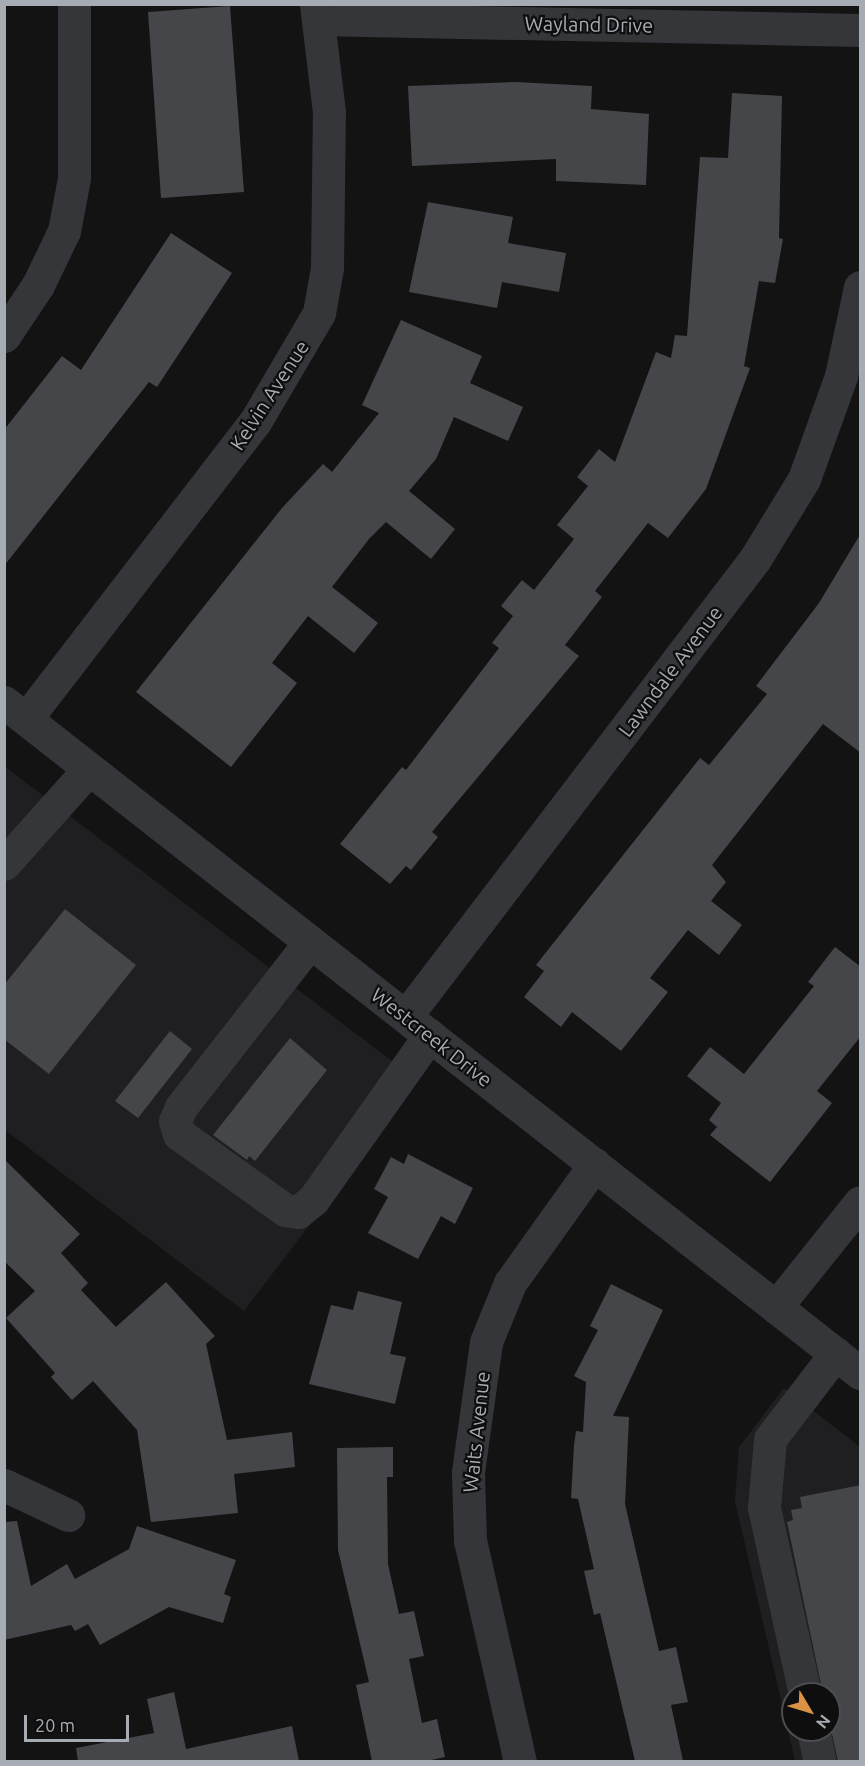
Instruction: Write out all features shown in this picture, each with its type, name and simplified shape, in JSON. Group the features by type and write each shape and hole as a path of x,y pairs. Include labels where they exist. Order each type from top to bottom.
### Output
{"street":[{"path":"4,336 38,285 64,231 74,178 74,4"},
{"name":"Wayland Drive","path":"317,12 861,30"},
{"name":"Kelvin Avenue","path":"15,711 255,422 319,313 327,268 329,112 317,12"},
{"name":"Lawndale Avenue","path":"310,942 181,1107 175,1121 179,1134 285,1210 298,1212 313,1200 418,1026 755,559 804,479 841,376 861,287"},
{"name":"Westcreek Drive","path":"15,711 848,1363"},
{"path":"4,864 89,769"},
{"name":"Waits Avenue","path":"520,1761 470,1541 468,1472 486,1342 510,1283 595,1164"},
{"path":"776,1307 861,1202"},
{"path":"802,1682 764,1508 770,1439 848,1363"},
{"path":"4,1485 68,1515"},
{"path":"816,1742 820,1761"}],"shaded area":[{"path":"4,766 413,1077 379,1134 244,1311 5,1130"},
{"path":"784,1388 860,1447 860,1761 795,1761 791,1742 841,1742 841,1682 781,1682 781,1700 735,1501 739,1447"}],"building":[{"path":"230,6 244,192 161,198 148,12"},
{"path":"516,82 592,86 591,109 649,114 646,185 556,181 556,159 412,166 408,86"},
{"path":"732,93 782,96 779,238 783,239 775,283 759,281 744,366 750,368 706,489 668,538 648,523 595,591 602,597 565,645 579,656 432,832 438,837 411,870 406,866 390,884 340,844 402,767 406,770 499,648 492,643 513,616 501,606 522,580 534,590 574,539 557,525 588,486 577,477 599,449 615,462 656,352 671,358 675,335 687,336 700,157 728,158"},
{"path":"428,202 513,217 508,243 566,253 559,292 502,282 497,308 409,292"},
{"path":"171,233 232,273 157,387 149,382 4,566 4,430 62,356 81,370"},
{"path":"401,320 482,356 470,383 523,407 508,441 454,417 436,459 409,491 455,529 431,559 386,522 369,539 332,587 378,623 354,653 308,616 272,663 297,683 231,767 136,692 282,508 323,464 332,472 379,413 362,405"},
{"path":"861,533 861,753 823,724 712,865 726,882 711,901 742,925 719,955 688,930 650,978 668,992 621,1051 572,1012 561,1027 524,997 544,971 536,965 700,758 709,765 767,694 756,686 819,603"},
{"path":"65,909 136,965 49,1074 4,1039 4,985"},
{"path":"835,947 861,967 861,1036 817,1091 832,1103 770,1182 710,1135 717,1127 709,1120 721,1103 687,1076 710,1047 744,1074 814,986 808,982"},
{"path":"170,1031 192,1049 138,1118 115,1101"},
{"path":"290,1038 327,1070 255,1161 249,1156 247,1160 213,1135"},
{"path":"408,1154 473,1188 455,1224 441,1216 418,1259 368,1233 388,1197 374,1189 391,1157 404,1164"},
{"path":"4,1159 80,1234 61,1253 88,1283 81,1290 116,1327 166,1282 215,1336 206,1344 227,1440 292,1432 295,1467 234,1474 238,1513 151,1522 137,1430 93,1381 72,1400 51,1377 55,1373 6,1318 35,1291 4,1261"},
{"path":"611,1284 663,1310 613,1416 629,1417 625,1504 659,1651 676,1647 688,1702 671,1705 683,1761 635,1761 600,1613 594,1615 584,1571 594,1569 578,1499 571,1498 574,1445 576,1431 583,1432 586,1382 574,1376 598,1330 590,1326"},
{"path":"358,1291 402,1302 390,1354 406,1357 395,1404 309,1384 331,1305 353,1310"},
{"path":"393,1447 393,1477 387,1477 388,1564 399,1614 414,1611 424,1656 409,1659 422,1723 437,1719 445,1757 426,1761 372,1761 356,1685 369,1682 338,1550 337,1448"},
{"path":"861,1485 861,1761 838,1761 834,1742 841,1742 841,1682 820,1682 787,1522 793,1520 791,1510 802,1508 800,1497"},
{"path":"17,1521 31,1586 67,1564 75,1579 129,1549 137,1526 236,1560 224,1594 231,1597 223,1623 169,1607 100,1645 88,1624 75,1631 71,1625 4,1640 4,1522"},
{"path":"174,1692 186,1749 292,1726 299,1761 78,1761 76,1748 154,1733 147,1699"}]}
